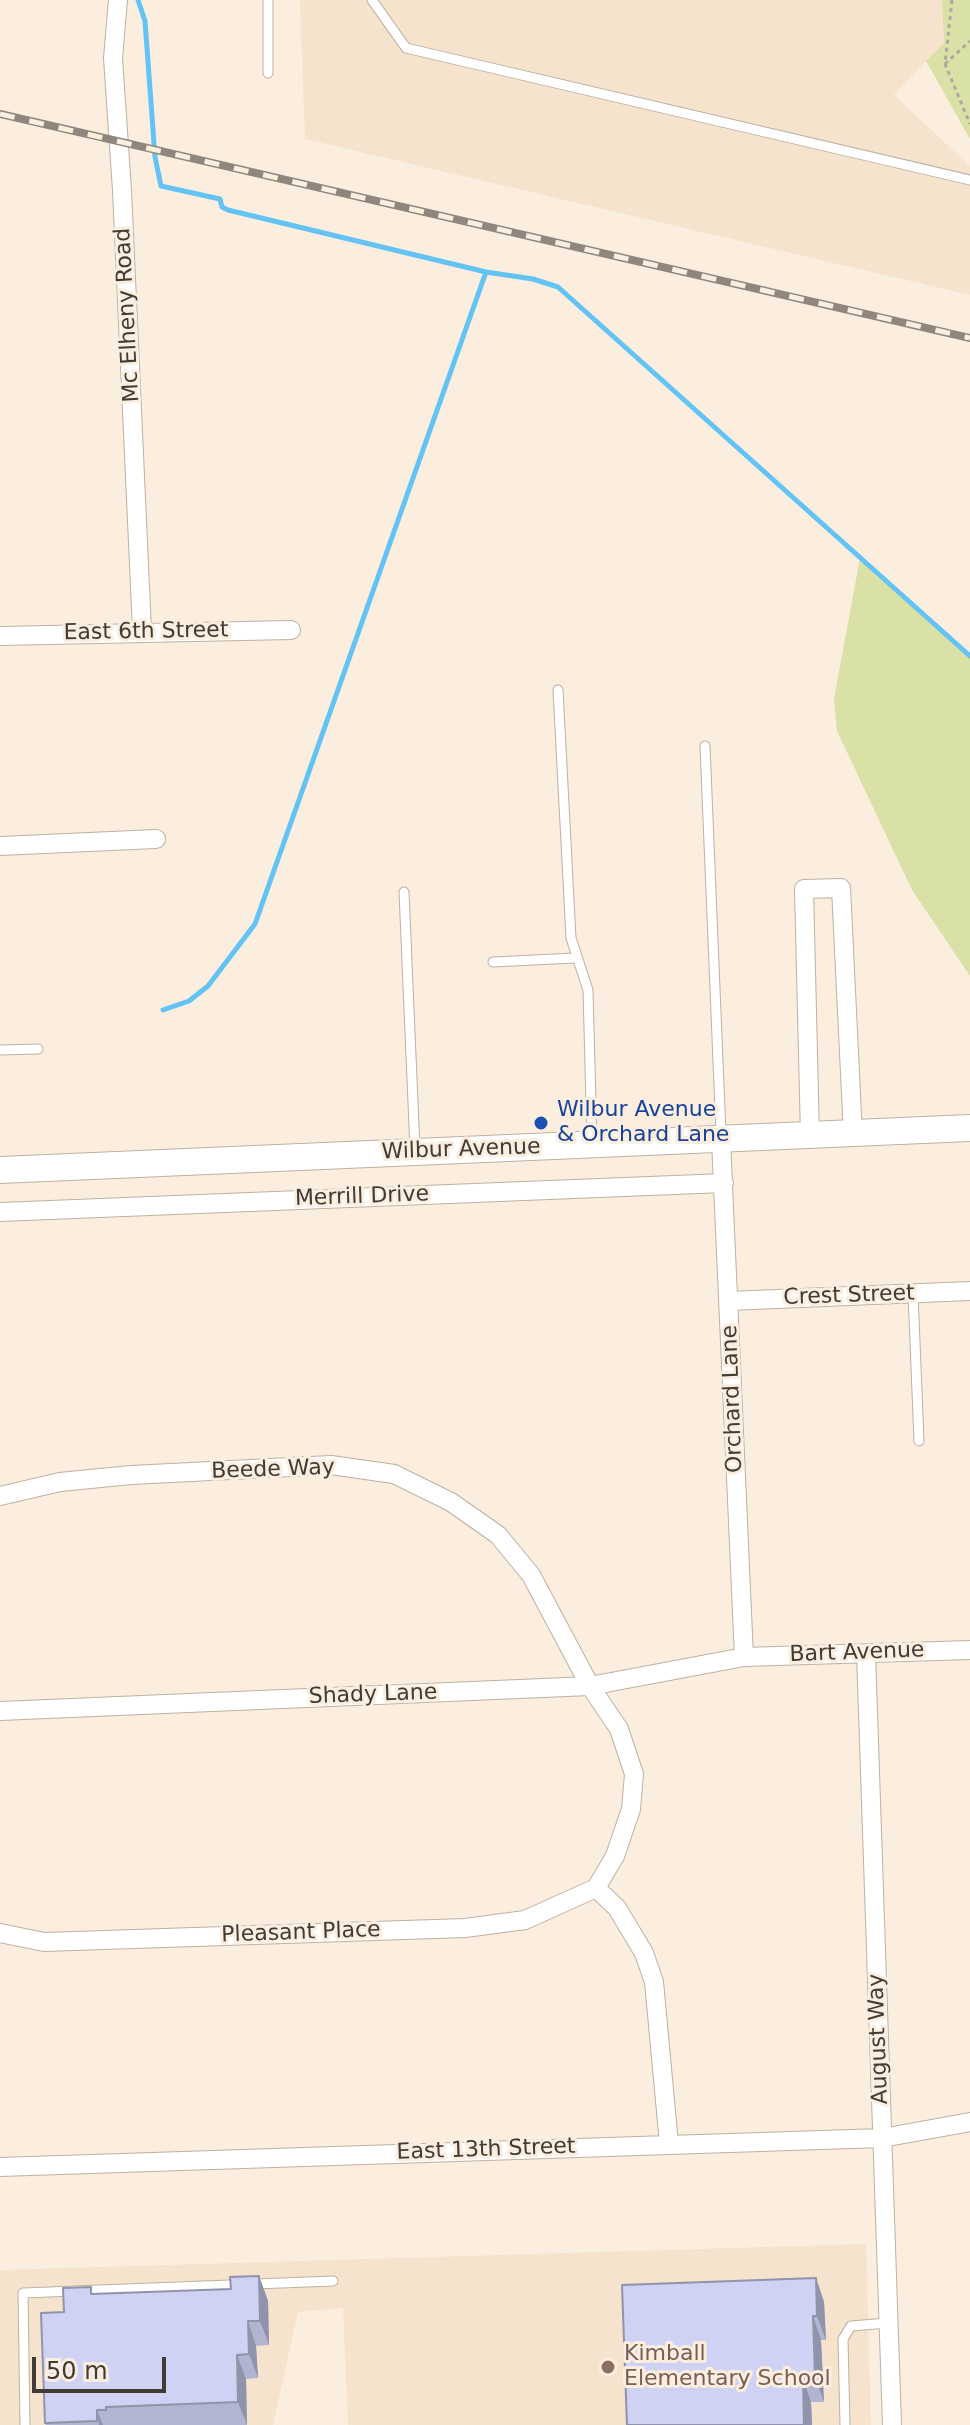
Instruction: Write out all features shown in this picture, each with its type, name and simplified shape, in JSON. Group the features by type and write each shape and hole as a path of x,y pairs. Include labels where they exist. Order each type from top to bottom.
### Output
{"main road":[{"name":"Wilbur Avenue","path":"0,1170 970,1128"}],"street":[{"name":"Mc Elheny Road","path":"118,0 113,58 142,631"},
{"name":"East 6th Street","path":"0,636 291,630"},
{"path":"0,846 156,839"},
{"path":"810,1137 804,889 841,888 853,1135"},
{"name":"Orchard Lane","path":"721,1140 744,1657"},
{"name":"Merrill Drive","path":"0,1212 724,1183"},
{"name":"Crest Street","path":"729,1301 970,1291"},
{"name":"Beede Way","path":"0,1496 60,1482 131,1475 331,1465 394,1474 451,1502 498,1535 531,1575 590,1686 619,1729 634,1774 631,1809 619,1844 596,1888"},
{"name":"Bart Avenue","path":"744,1657 970,1650"},
{"name":"August Way","path":"866,1653 892,2425"},
{"name":"Shady Lane","path":"0,1711 590,1686 744,1657"},
{"path":"596,1888 617,1908 644,1953 654,1982 669,2144"},
{"name":"Pleasant Place","path":"0,1933 44,1942 465,1928 525,1920 596,1888"},
{"name":"East 13th Street","path":"0,2167 882,2138 970,2122"}],"lane":[{"path":"268,0 268,73"},
{"path":"372,0 406,48 970,180"},
{"path":"558,690 571,938 575,958 588,990 592,1145"},
{"path":"705,746 721,1140"},
{"path":"404,892 415,1152"},
{"path":"493,962 575,958"},
{"path":"0,1050 38,1049"},
{"path":"913,1293 919,1441"},
{"path":"25,2425 23,2293 333,2281"},
{"path":"845,2425 843,2339 851,2326 888,2323"}],"path":[{"path":"952,0 945,64 970,124"},
{"path":"945,64 970,41"}],"shaded area":[{"path":"300,0 942,0 944,43 894,95 970,166 970,295 305,139"},
{"name":"Kimball Elementary School","path":"866,2244 871,2425 348,2425 343,2308 298,2312 273,2425 0,2425 0,2270"}],"green space":[{"path":"942,0 970,0 970,139 926,61 944,43"},
{"path":"860,558 970,656 970,976 912,890 837,731 834,699"}],"building":[{"path":"259,2276 260,2321 248,2321 249,2354 237,2355 238,2402 106,2407 106,2410 97,2410 97,2421 45,2423 41,2313 64,2312 63,2288 91,2287 91,2294 231,2289 230,2277"},
{"path":"816,2278 817,2316 813,2316 815,2378 803,2378 804,2425 627,2425 622,2285"}],"waterway":[{"path":"138,0 145,21 155,157 161,186 220,199 222,207 228,210 558,287 970,656"},
{"path":"163,1010 189,1001 208,986 255,924 486,272"}],"railway":[{"path":"0,114 970,338"}],"place":[{"name":"Wilbur Avenue & Orchard Lane","path":"541,1123"},
{"name":"Kimball Elementary School","path":"608,2367"}]}
